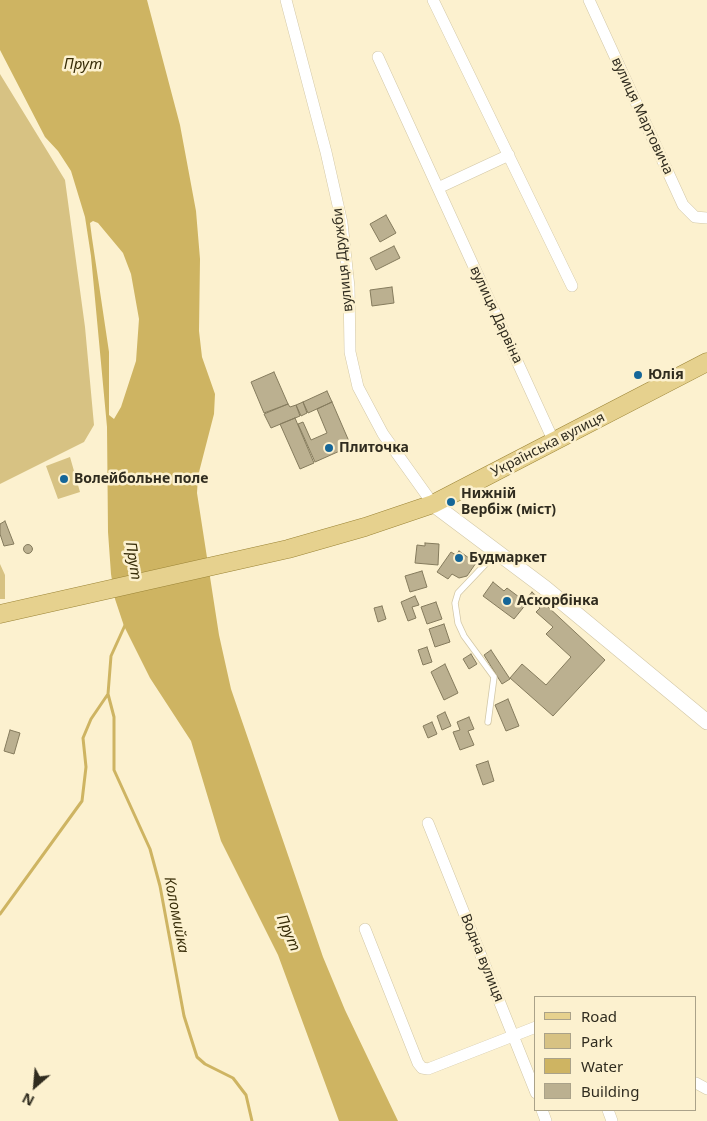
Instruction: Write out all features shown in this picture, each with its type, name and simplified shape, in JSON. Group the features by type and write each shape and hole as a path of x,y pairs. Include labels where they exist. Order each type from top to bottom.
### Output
{"main road":[{"name":"Українська вулиця","path":"0,614 288,549 365,527 433,504 707,362"}],"street":[{"name":"вулиця Дружби","path":"286,0 326,152 342,223 349,287 350,352 358,387 383,434 433,504"},
{"path":"432,0 572,286"},
{"name":"вулиця Мартовича","path":"588,0 683,204 695,217 707,218"},
{"name":"вулиця Дарвіна","path":"378,57 554,442"},
{"path":"438,188 508,155"},
{"path":"433,504 545,588 707,722"},
{"name":"Водна вулиця","path":"428,824 534,1088"},
{"path":"365,929 418,1063 422,1068 428,1069 534,1028"}],"lane":[{"path":"488,722 494,677 464,636 458,623 454,603 458,594 497,552"}],"green space":[{"path":"0,74 65,180 85,327 94,425 84,442 0,484"},
{"name":"Волейбольне поле","path":"70,457 80,492 58,499 46,466"},
{"path":"0,564 5,575 5,599 0,599"}],"water":[{"name":"Прут","path":"0,0 147,0 180,125 196,211 200,259 199,331 202,357 215,394 214,414 198,476 197,493 219,635 231,689 323,957 345,1010 398,1121 339,1121 278,955 221,841 191,741 150,678 124,626 115,599 111,574 108,532 107,427 91,256 85,217 71,171 58,151 45,137 0,50","holes":["93,221 98,223 123,253 131,274 139,319 136,361 121,407 114,419 109,415 109,352 90,223"]}],"building":[{"path":"386,215 396,233 380,242 370,224"},
{"path":"394,246 400,258 376,270 370,258"},
{"path":"392,287 394,303 372,306 370,290"},
{"path":"274,372 288,404 264,413 251,382"},
{"path":"327,391 332,402 308,413 303,402"},
{"path":"303,402 307,413 301,416 296,405"},
{"path":"332,402 351,446 315,462 298,424 303,422 311,440 327,433 317,409"},
{"path":"288,404 290,407 296,405 300,416 271,428 264,414"},
{"path":"295,418 314,463 300,469 280,424"},
{"path":"5,521 14,544 4,546 0,534 0,524"},
{"path":"425,543 439,544 438,565 415,563 417,545 425,546"},
{"path":"28,545 32,549 28,553 24,549"},
{"path":"459,551 476,563 467,576 459,578 452,574 448,579 437,572 451,552 456,555"},
{"path":"422,571 427,587 410,592 405,576"},
{"path":"493,582 504,591 507,588 527,603 514,619 483,596"},
{"path":"532,592 605,660 553,716 510,678 522,664 546,685 571,657 546,634 553,627 536,612 540,608 528,597"},
{"path":"415,596 419,605 412,607 416,618 408,621 401,602"},
{"path":"436,602 442,619 427,624 421,607"},
{"path":"382,606 386,619 378,622 374,608"},
{"path":"444,624 450,642 435,647 429,629"},
{"path":"427,647 432,662 423,665 418,650"},
{"path":"491,650 510,679 502,684 484,655"},
{"path":"471,654 477,664 469,669 463,659"},
{"path":"445,664 458,693 444,700 431,672"},
{"path":"508,699 519,726 506,731 495,705"},
{"path":"445,712 451,726 442,730 437,716"},
{"path":"469,717 474,729 468,731 474,745 460,750 453,732 460,730 457,722"},
{"path":"432,722 437,734 428,738 423,726"},
{"path":"10,730 20,733 14,754 4,751"},
{"path":"488,761 494,781 483,785 476,765"}],"waterway":[{"path":"0,914 82,801 86,767 83,738 91,719 108,694 111,656 126,623"},
{"name":"Коломийка","path":"108,694 114,717 114,770 150,849 160,886 184,1016 197,1057 205,1064 233,1078 246,1095 252,1121"}],"place":[{"name":"Юлія","path":"638,375"},
{"name":"Плиточка","path":"329,448"},
{"name":"Волейбольне поле","path":"64,479"},
{"name":"Нижній Вербіж (міст)","path":"451,502"},
{"name":"Будмаркет","path":"459,558"},
{"name":"Аскорбінка","path":"507,601"}]}
